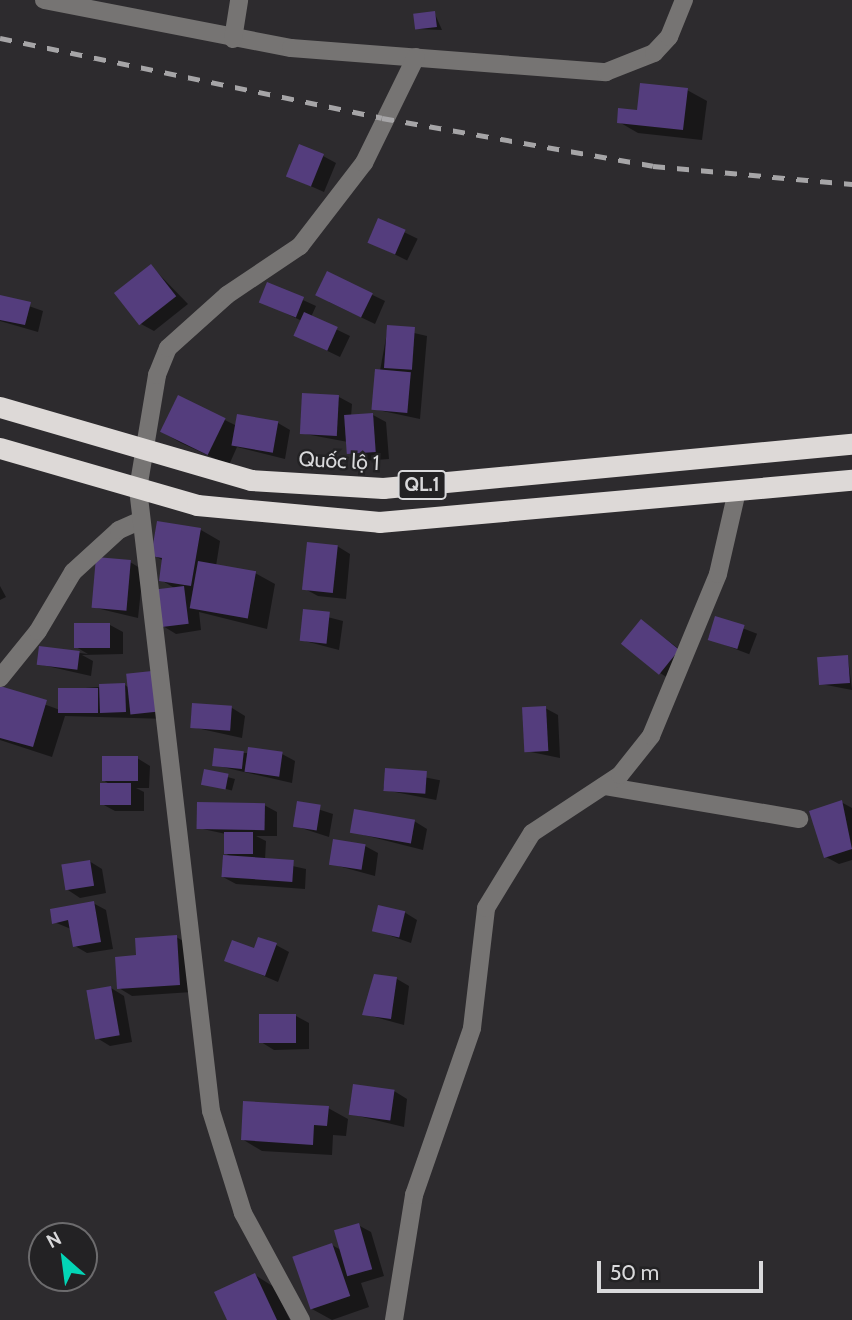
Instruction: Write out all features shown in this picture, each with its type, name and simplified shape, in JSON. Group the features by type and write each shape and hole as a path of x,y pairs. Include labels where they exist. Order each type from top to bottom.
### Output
{"highway":[{"name":"Quốc lộ 1","path":"0,407 144,454 251,480 383,488 852,444"},
{"name":"QL.1","path":"0,448 138,489 254,513 379,522 852,480"}],"street":[{"path":"44,0 233,39 606,72 654,53 669,37 684,0"},
{"path":"233,39 239,0"},
{"path":"301,1320 243,1213 211,1111 138,489 157,375 168,348 227,295 309,236 364,163 416,57"},
{"path":"394,1320 414,1195 472,1028 486,908 532,833 604,786 632,763 658,724 718,574 737,491"},
{"path":"0,678 38,631 73,572 119,530 141,520"},
{"path":"604,786 799,819"}],"building":[{"path":"435,11 437,27 415,30 413,14"},
{"path":"640,83 688,88 683,130 617,123 618,108 637,110"},
{"path":"299,144 324,154 311,187 286,176"},
{"path":"378,218 406,230 395,255 367,243"},
{"path":"151,264 176,296 139,325 114,293"},
{"path":"327,271 373,293 361,318 315,295"},
{"path":"267,282 304,297 296,317 259,302"},
{"path":"0,295 31,302 25,325 0,320"},
{"path":"304,312 338,327 327,351 293,336"},
{"path":"387,325 415,327 412,370 384,368"},
{"path":"375,369 411,372 407,413 371,410"},
{"path":"302,393 339,395 337,436 300,434"},
{"path":"178,395 226,418 208,455 160,432"},
{"path":"373,413 376,452 347,454 344,415"},
{"path":"237,414 278,421 273,453 231,446"},
{"path":"157,521 201,528 191,586 159,581 162,558 151,556"},
{"path":"307,542 338,545 333,593 302,590"},
{"path":"96,557 131,560 126,611 92,608"},
{"path":"198,561 256,571 248,619 190,608"},
{"path":"184,586 189,624 162,627 157,589"},
{"path":"303,609 330,612 327,644 300,641"},
{"path":"715,616 745,625 737,649 708,640"},
{"path":"641,619 679,650 659,675 621,644"},
{"path":"74,623 110,623 110,648 74,648"},
{"path":"39,646 80,651 77,670 37,665"},
{"path":"848,655 850,683 819,685 817,657"},
{"path":"152,671 156,712 130,714 126,674"},
{"path":"125,683 126,712 100,713 99,684"},
{"path":"0,686 47,700 33,747 0,738"},
{"path":"58,688 98,688 98,713 58,713"},
{"path":"192,703 232,706 230,731 190,728"},
{"path":"546,706 548,751 524,752 522,707"},
{"path":"248,747 283,752 279,777 245,772"},
{"path":"214,748 244,751 242,769 212,766"},
{"path":"102,756 138,756 138,781 102,781"},
{"path":"385,768 427,771 425,794 383,791"},
{"path":"204,769 229,774 225,789 201,785"},
{"path":"100,783 131,783 131,805 100,805"},
{"path":"842,800 852,849 824,858 809,811"},
{"path":"297,801 321,805 317,830 293,827"},
{"path":"197,802 265,803 265,830 197,829"},
{"path":"354,809 415,820 411,843 350,833"},
{"path":"224,832 253,832 253,854 224,854"},
{"path":"333,839 366,844 362,870 329,865"},
{"path":"223,855 294,860 292,882 221,877"},
{"path":"90,860 94,886 65,890 61,865"},
{"path":"94,901 101,942 73,947 68,920 52,924 50,909"},
{"path":"378,905 405,911 399,938 372,931"},
{"path":"177,935 180,985 117,989 115,957 136,955 135,938"},
{"path":"258,937 277,943 265,976 224,961 232,940 254,948"},
{"path":"374,974 397,977 391,1019 362,1015"},
{"path":"111,986 120,1035 95,1040 86,990"},
{"path":"259,1014 296,1014 296,1043 259,1043"},
{"path":"353,1084 395,1090 390,1121 349,1115"},
{"path":"243,1101 329,1106 327,1126 314,1125 313,1145 241,1140"},
{"path":"359,1223 372,1269 347,1276 334,1230"},
{"path":"332,1243 350,1296 311,1310 292,1257"},
{"path":"255,1273 277,1320 227,1320 214,1292"}],"railway":[{"path":"0,38 382,118 653,166 852,184"}]}
